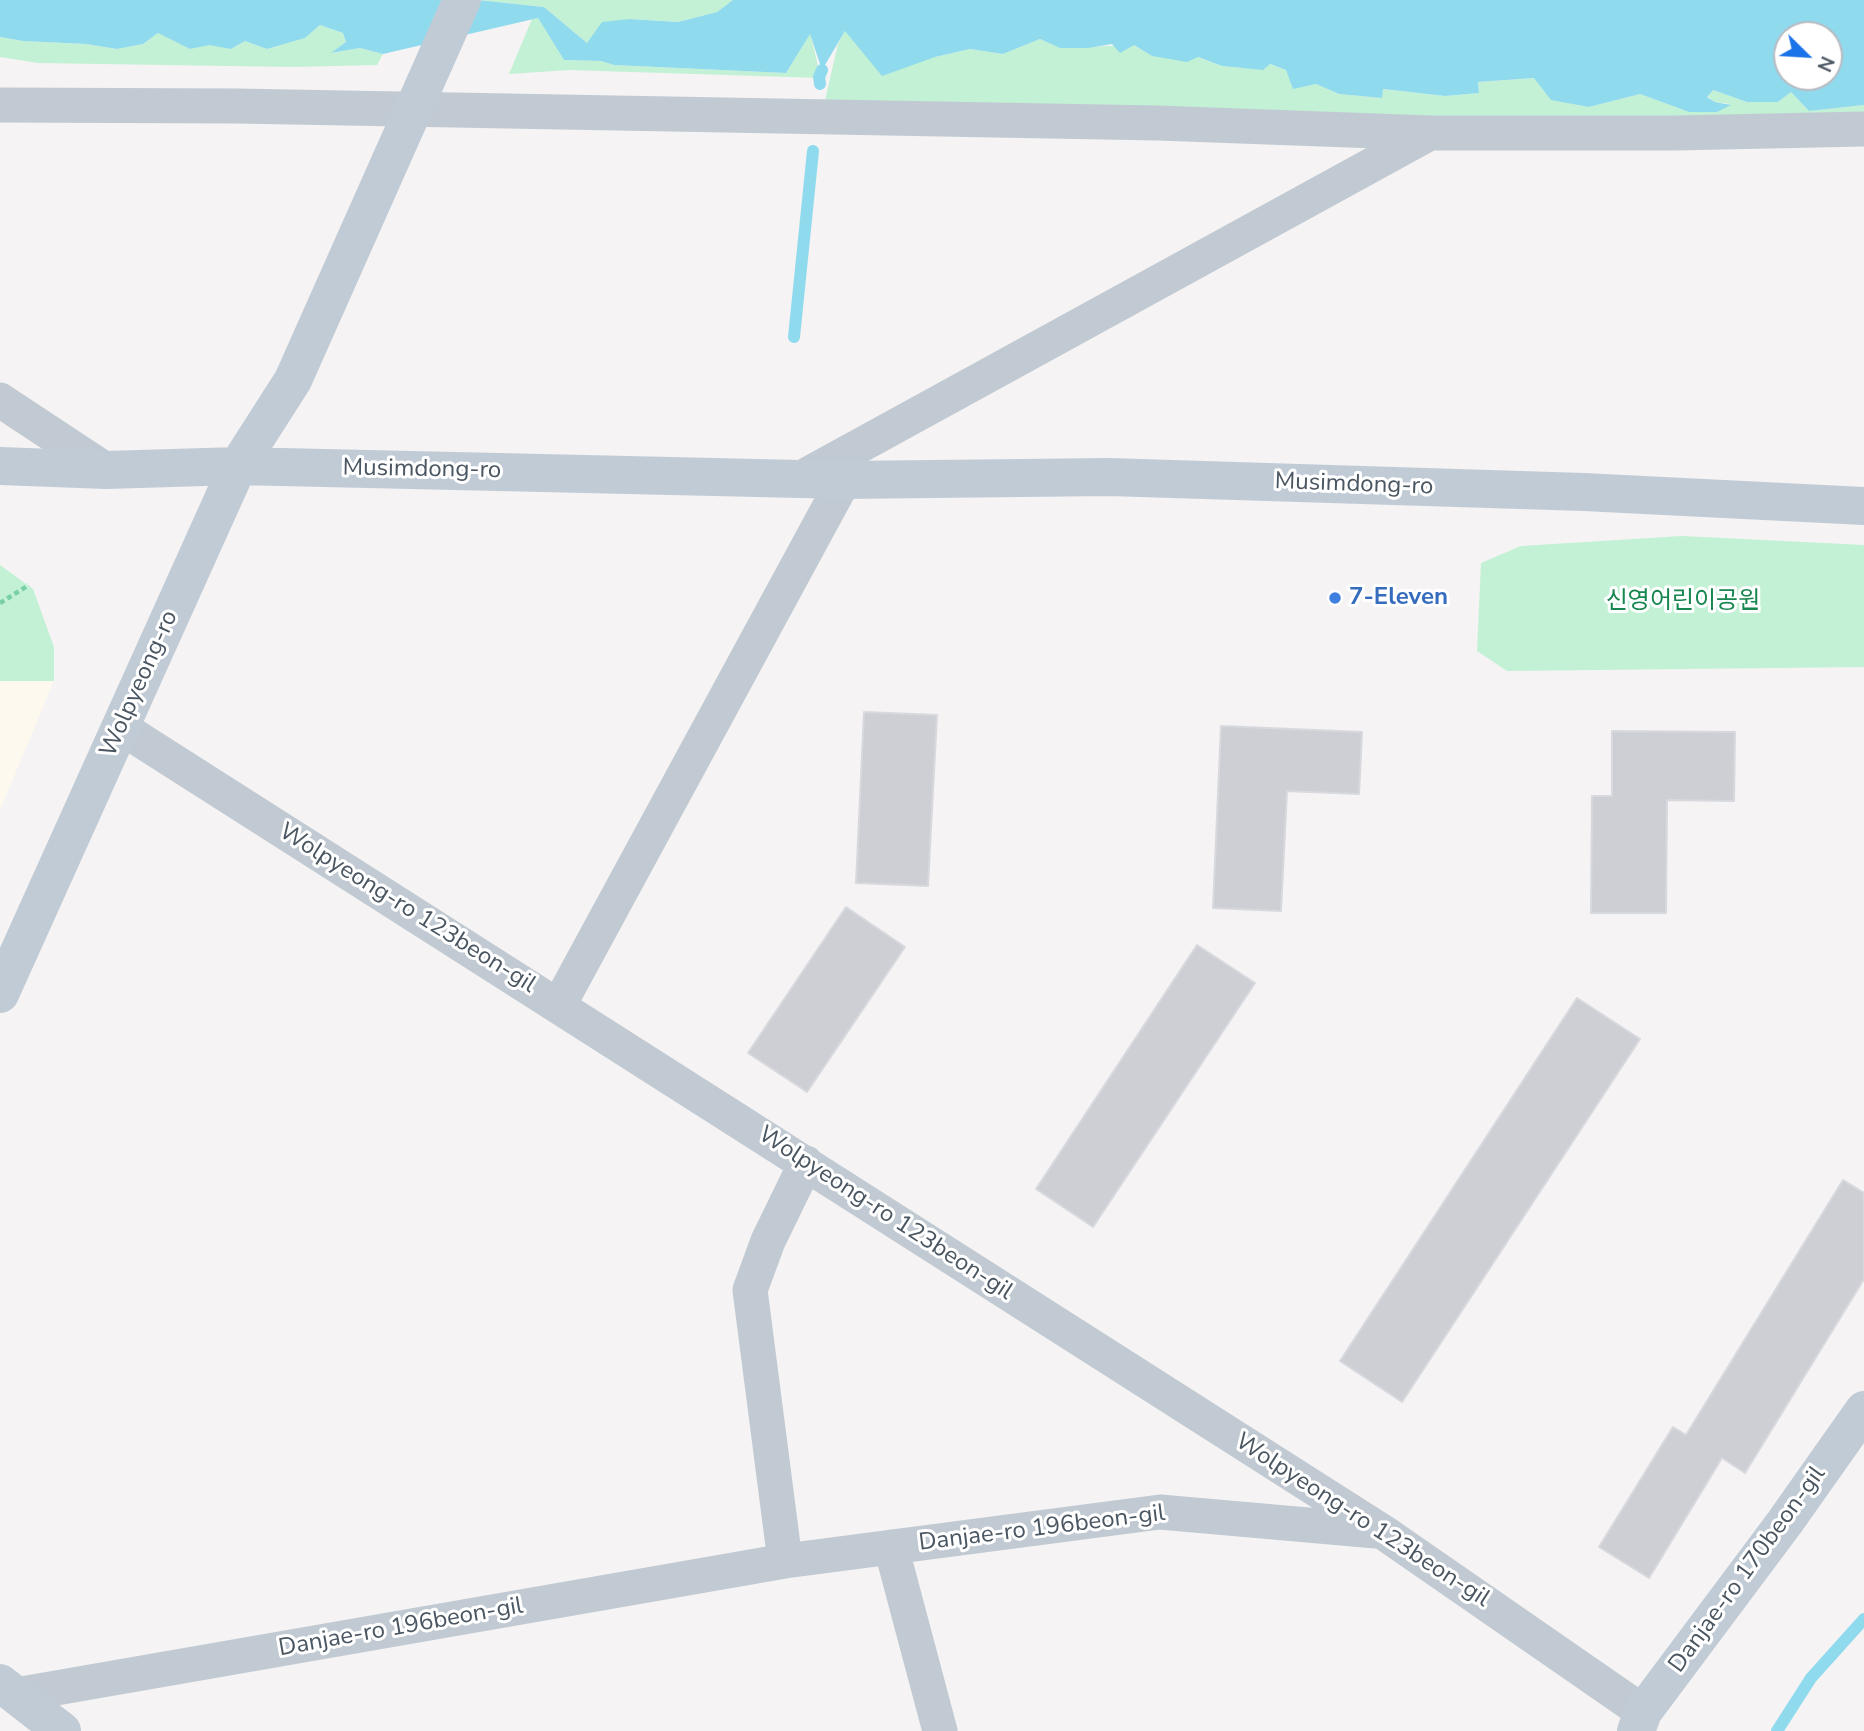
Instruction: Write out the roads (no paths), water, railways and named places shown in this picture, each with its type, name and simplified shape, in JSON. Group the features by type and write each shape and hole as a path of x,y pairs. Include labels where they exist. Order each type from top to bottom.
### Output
{"street":[{"name":"Wolpyeong-ro","path":"0,995 238,466 293,380 462,0"},
{"path":"0,104 1158,123 1431,133 1676,133 1864,129"},
{"path":"801,478 1431,133"},
{"path":"0,400 106,470"},
{"name":"Musimdong-ro","path":"0,466 106,470 238,466 844,480 1123,477 1584,492 1864,506"},
{"path":"559,1005 844,480"},
{"name":"Wolpyeong-ro 123beon-gil","path":"120,727 1383,1532 1640,1721"},
{"path":"785,1561 750,1290 768,1241 806,1163"},
{"name":"Danjae-ro 170beon-gil","path":"1640,1721 1864,1410"},
{"name":"Danjae-ro 196beon-gil","path":"24,1705 785,1561 1160,1512 1383,1532"},
{"path":"891,1547 940,1731"}],"water":[{"path":"0,0 478,0 544,7 587,43 602,22 630,19 678,22 717,12 733,0 1864,0 1864,105 1809,111 1791,92 1778,102 1747,102 1713,90 1707,97 1715,102 1731,105 1717,112 1689,112 1640,94 1589,107 1551,100 1534,78 1478,82 1479,93 1445,96 1383,89 1382,98 1339,94 1316,84 1293,89 1286,70 1270,64 1263,70 1222,66 1198,57 1187,62 1152,56 1134,45 1120,53 1112,44 1088,48 1060,48 1040,39 1003,54 970,49 935,57 882,76 845,31 822,70 810,34 786,73 614,65 601,61 564,60 538,18 383,54 360,48 331,53 346,42 343,33 320,25 305,38 267,49 245,41 231,49 209,45 190,49 158,33 143,44 117,49 86,44 23,41 0,37"}],"waterway":[{"path":"820,84 822,70"},
{"path":"794,337 813,151"},
{"path":"1777,1731 1811,1678 1864,1619"}],"place":[{"name":"7-Eleven","path":"1335,598"}],"park label":[{"name":"신영어린이공원","path":"1683,602"}]}
